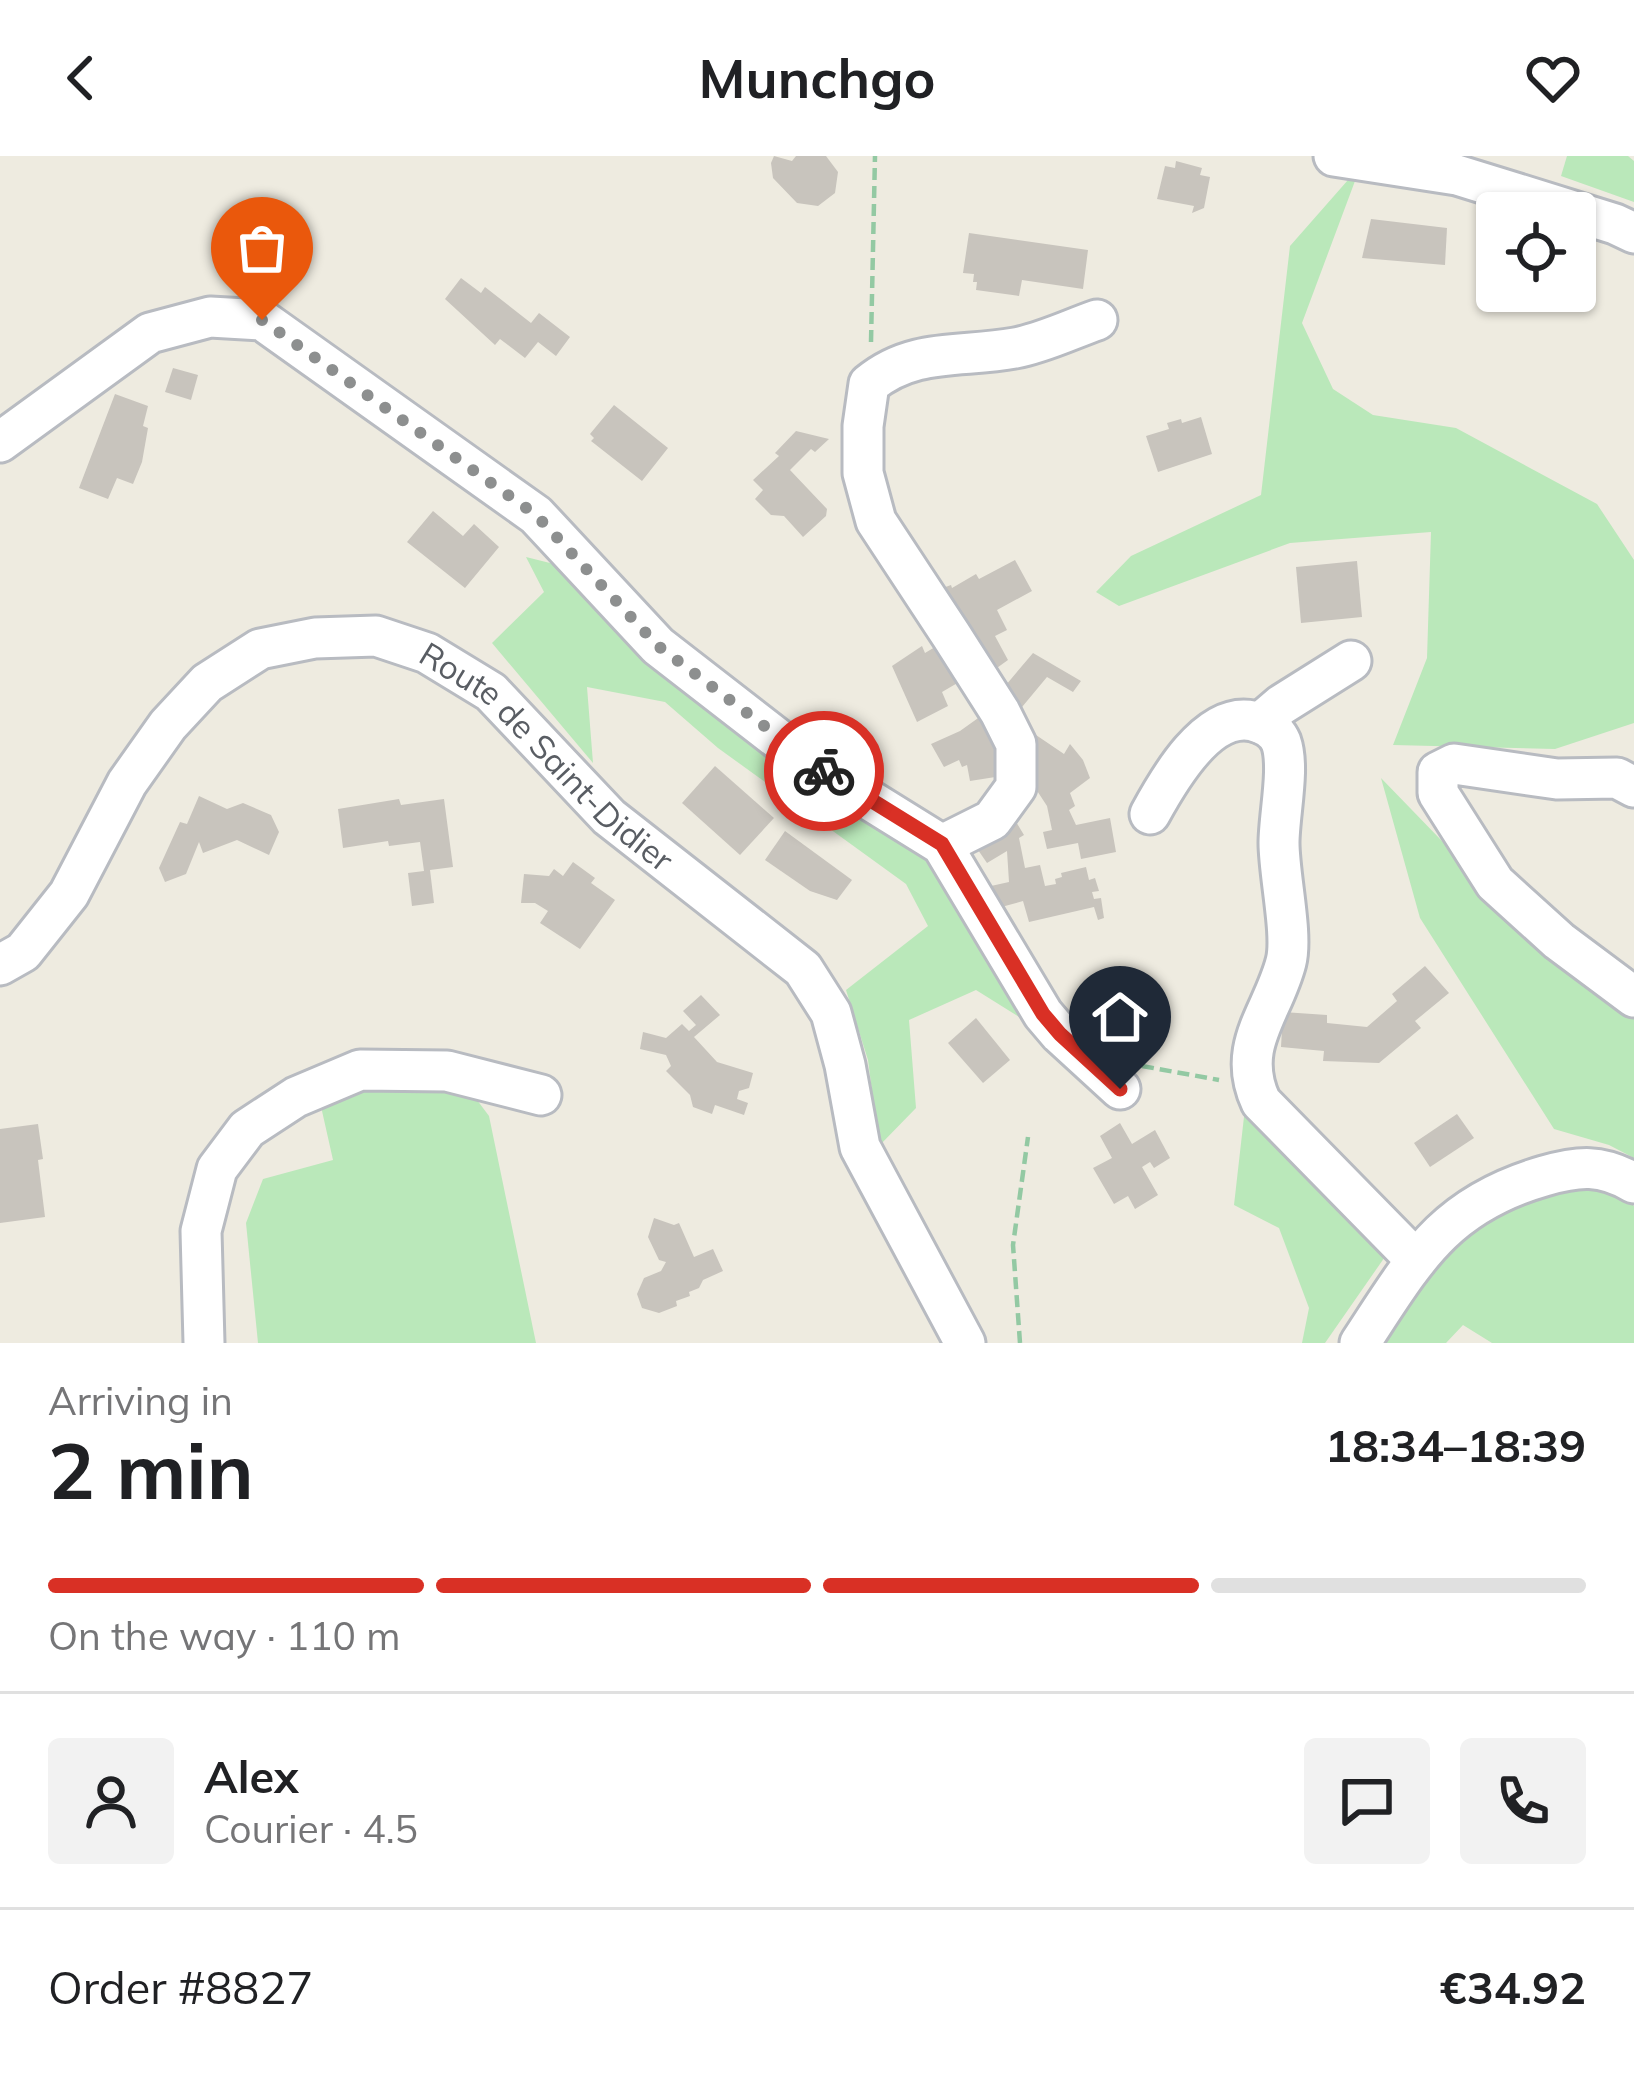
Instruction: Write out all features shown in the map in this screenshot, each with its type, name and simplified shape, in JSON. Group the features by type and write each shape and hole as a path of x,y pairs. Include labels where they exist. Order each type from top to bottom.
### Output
{"street":[{"path":"1334,156 1457,175 1634,233"},
{"path":"0,442 150,333 210,316 262,320 536,515 658,646 787,746 942,844 1043,1014 1120,1089"},
{"path":"942,844 992,820 1016,788 1016,744 876,521 863,473 869,384 889,368 925,357 1018,348 1097,320"},
{"name":"Route de Saint-Didier","path":"0,964 23,952 69,894 128,783 168,725 207,683 260,649 315,638 376,636 428,653 491,692 609,818 803,969 831,1013 860,1147 965,1343"},
{"path":"1260,723 1351,661"},
{"path":"1150,814 1202,737 1243,720 1278,734 1284,751 1279,846 1288,959 1256,1033 1251,1066 1254,1088 1261,1102 1415,1259"},
{"path":"1634,787 1617,778 1556,779 1454,764 1438,772 1438,793 1495,883 1559,941 1634,997"},
{"path":"204,1343 201,1231 217,1169 247,1129 296,1097 360,1070 447,1071 541,1095"},
{"path":"1360,1343 1415,1259 1457,1216 1514,1185 1576,1167 1623,1177"}],"path":[{"path":"869,384 875,156"},
{"path":"1073,1046 1254,1088"},
{"path":"1019,1343 1013,1245 1028,1137"}],"green space":[{"path":"1567,156 1628,156 1634,161 1634,202 1561,176"},
{"path":"1348,180 1355,181 1302,323 1333,389 1373,415 1456,428 1597,504 1634,560 1634,723 1555,749 1393,745 1427,658 1431,532 1290,543 1119,606 1096,592 1131,556 1261,495 1290,246"},
{"path":"526,557 574,569 930,855 1024,1020 976,990 909,1020 916,1108 879,1146 868,1060 846,990 928,926 906,884 718,748 665,702 587,687 593,763 492,643 544,592"},
{"path":"1381,778 1502,903 1634,1010 1634,1158 1609,1145 1554,1129 1420,918"},
{"path":"363,1080 416,1080 474,1096 489,1116 536,1343 258,1343 246,1223 263,1179 333,1160 320,1102"},
{"path":"1245,1108 1389,1251 1325,1343 1302,1343 1309,1308 1279,1228 1234,1205"},
{"path":"1583,1184 1622,1196 1634,1206 1634,1343 1492,1343 1463,1325 1446,1343 1382,1343 1422,1279 1456,1244 1516,1208"}],"building":[{"path":"774,156 792,161 796,156 826,156 838,172 835,193 818,206 797,203 773,178"},
{"path":"1176,161 1202,168 1200,175 1210,177 1204,208 1192,213 1194,206 1157,199 1165,166 1175,168"},
{"path":"1371,219 1447,228 1445,265 1362,258"},
{"path":"969,233 1088,250 1083,289 1022,280 1019,296 976,290 974,274 963,273"},
{"path":"461,278 481,293 485,287 531,323 539,313 570,337 556,356 538,342 525,358 500,339 495,345 445,299"},
{"path":"173,368 198,375 191,400 165,392"},
{"path":"115,394 148,406 143,426 148,428 133,484 117,478 108,499 79,488"},
{"path":"614,405 668,448 642,481 591,441 590,434"},
{"path":"1201,417 1212,454 1158,472 1146,436 1169,429 1167,423"},
{"path":"796,431 829,439 790,470 827,509 826,516 803,537 784,516 771,515 755,499 763,490 753,480 779,456 775,453"},
{"path":"433,511 463,536 474,524 499,547 465,588 407,542"},
{"path":"1015,560 1032,591 997,610 1007,630 995,636 1008,660 987,675 940,589 952,588 976,574 979,579"},
{"path":"1357,561 1362,617 1301,623 1296,567"},
{"path":"945,641 966,678 942,692 948,706 917,722 892,666 922,646 925,653"},
{"path":"1033,653 1081,681 1073,692 1047,677 1012,719 1000,692"},
{"path":"988,711 1008,775 970,781 967,765 962,767 959,760 944,767 931,744"},
{"path":"1036,735 1064,754 1070,744 1083,760 1090,778 1070,793 1075,806 1069,810 1076,825 1110,818 1116,852 1081,859 1078,843 1047,849 1043,832 1052,830 1047,806 1032,783 1025,787"},
{"path":"715,766 774,818 740,855 682,803"},
{"path":"199,796 227,809 243,803 271,815 279,832 269,855 237,840 203,853 199,842 186,874 165,882 159,868 180,822 187,824"},
{"path":"399,799 401,805 444,799 453,867 430,870 434,903 412,906 408,873 424,871 420,842 343,848 338,809"},
{"path":"1015,820 1024,835 1019,838 1025,868 1040,865 1045,886 1056,884 1061,873 1086,867 1089,880 1095,878 1099,891 1092,892 1094,899 1101,898 1104,918 1098,920 1094,907 1029,922 1023,901 994,909 982,888 1009,882 1007,851 987,863 976,847"},
{"path":"785,831 852,880 837,900 810,891 765,860"},
{"path":"573,862 615,900 580,949 540,923 548,911 535,903 521,903 524,874 549,876 554,869 563,876"},
{"path":"1425,966 1449,993 1415,1021 1421,1028 1379,1063 1323,1061 1324,1051 1281,1047 1283,1012 1327,1015 1327,1023 1367,1027 1397,1001 1392,994"},
{"path":"701,995 720,1015 694,1037 717,1062 753,1073 749,1088 739,1091 737,1099 748,1103 744,1115 715,1105 712,1114 693,1107 690,1095 666,1071 671,1066 666,1055 640,1049 643,1032 666,1038 682,1024 689,1031 696,1025 683,1011"},
{"path":"976,1018 1010,1060 983,1083 948,1043"},
{"path":"1457,1114 1474,1138 1430,1167 1414,1143"},
{"path":"1120,1123 1132,1144 1155,1130 1170,1158 1154,1168 1150,1162 1142,1167 1158,1195 1135,1209 1128,1196 1114,1204 1093,1168 1112,1158 1100,1136"},
{"path":"38,1124 45,1217 0,1223 0,1129"},
{"path":"654,1218 679,1223 694,1257 713,1249 723,1271 703,1280 690,1296 676,1301 677,1306 659,1313 642,1308 637,1294 644,1278 661,1271 666,1262 659,1260 648,1237"}],"way so far":[{"path":"262,320 536,515 658,646 824,771"}],"route":[{"path":"824,771 942,844 1043,1014 1120,1089"}]}
